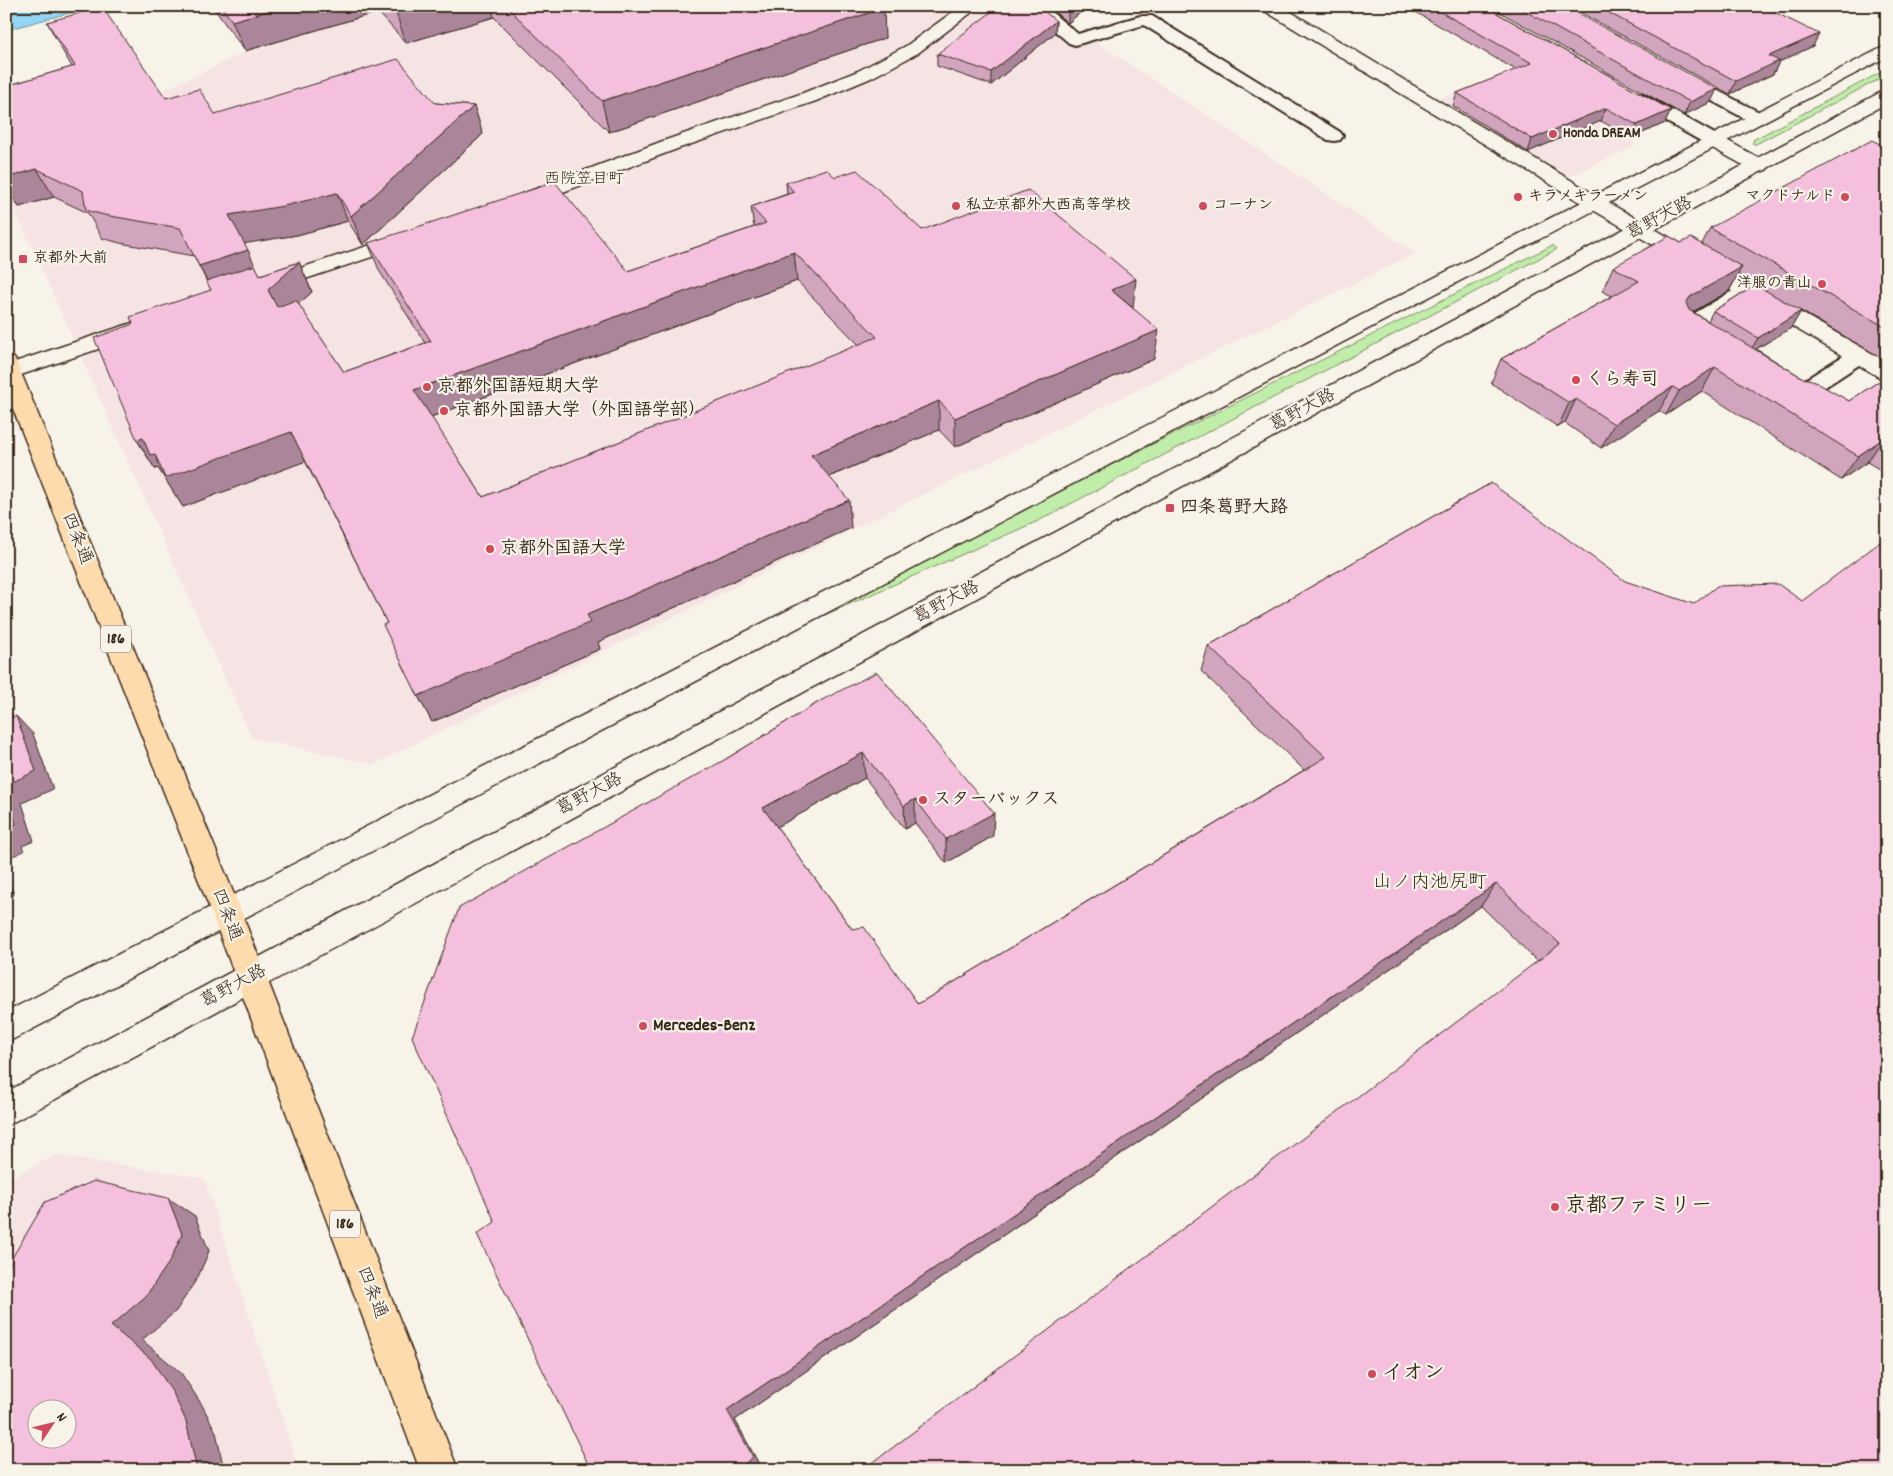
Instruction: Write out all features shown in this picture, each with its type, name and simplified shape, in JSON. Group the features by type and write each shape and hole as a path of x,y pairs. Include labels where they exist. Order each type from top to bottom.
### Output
{"main road":[{"name":"四条通","path":"7,369 227,914 439,1470"}],"street":[{"path":"511,204 548,192 606,168 812,96 858,77 892,62 941,31 972,6"},
{"path":"1270,6 1594,203 1887,372"},
{"path":"6,1028 1887,50"},
{"name":"葛野大路","path":"6,1110 1887,96"},
{"path":"1714,141 1759,166"},
{"path":"248,292 426,232"},
{"path":"7,369 145,326"}],"lane":[{"path":"1034,6 1075,40 1146,19 1334,136"},
{"path":"1666,68 1757,118"},
{"path":"1619,88 1714,141"},
{"path":"1717,347 1685,328 1747,291"},
{"path":"1773,380 1797,395 1858,356"}],"shaded area":[{"name":"京都外国語大学","path":"534,6 1022,6 1067,44 1090,38 1416,253 374,764 252,738 6,189 6,140 136,103 245,52 378,12 406,43"},
{"name":"Honda DREAM","path":"1511,71 1637,145 1563,180 1432,102"},
{"path":"55,1155 204,1178 299,1470 6,1470 6,1181"}],"green space":[{"path":"1887,69 1887,75 1753,144 1753,140"},
{"path":"1551,246 1557,249 1038,521 784,633 785,627"}],"water":[{"path":"23,6 95,6 6,30 6,11"}],"building":[{"path":"221,6 285,6 232,21"},
{"path":"390,6 420,6 396,13"},
{"path":"506,6 881,6 884,8 602,101"},
{"path":"999,6 1038,6 1056,21 991,72 937,54"},
{"path":"1063,6 1074,6 1068,11"},
{"path":"1430,6 1484,6 1671,110 1637,125 1606,108 1532,139 1457,93 1532,63"},
{"path":"1516,6 1564,6 1717,89 1690,102"},
{"path":"1596,6 1762,6 1819,34 1769,56 1779,61 1736,81"},
{"path":"102,7 166,98 199,89 215,114 398,59 435,103 474,106 351,216 337,193 284,206 229,215 248,250 199,266 180,228 104,215 86,210 83,191 37,169 6,178 6,86 75,66 47,22"},
{"path":"1872,140 1887,148 1887,328 1710,228"},
{"path":"826,169 835,177 857,170 922,230 1028,190 1136,279 1111,290 1159,330 955,418 939,401 811,455 849,500 587,615 591,622 418,696 383,625 387,623 291,432 165,478 155,454 150,455 143,438 137,440 94,338 133,324 130,317 211,290 206,281 255,265 260,275 299,262 268,290 277,307 296,300 344,372 431,341 368,243 555,182 628,271 766,223 751,207 794,192 786,183","holes":["794,252 877,337 483,497 414,390"]},
{"path":"1669,236 1681,243 1691,238 1742,267 1690,297 1686,303 1689,310 1803,378 1812,380 1849,401 1887,376 1887,439 1884,438 1858,456 1715,367 1679,391 1673,387 1614,424 1576,399 1569,403 1501,359 1639,281 1613,267"},
{"path":"1756,285 1801,311 1758,338 1713,311"},
{"path":"1491,483 1625,581 1694,604 1717,586 1778,584 1802,601 1887,537 1887,1470 863,1470 1560,944 1496,884 727,1410 753,1457 737,1470 591,1470 477,1234 495,1222 412,1037 459,908 726,759 822,700 877,672 994,813 946,839 915,799 904,806 863,753 763,808 852,929 864,927 918,1004 1326,757 1208,646"},
{"path":"16,716 36,771 6,785 6,720"},
{"path":"6,792 16,824 6,828"},
{"path":"94,1181 168,1198 182,1234 170,1261 146,1296 111,1326 151,1359 173,1393 186,1421 197,1470 6,1470 6,1278 12,1258 45,1202"}],"place":[{"name":"Honda DREAM","path":"1553,134"},
{"name":"キラメキラーメン","path":"1518,197"},
{"name":"マクドナルド","path":"1845,197"},
{"name":"私立京都外大西高等学校","path":"956,206"},
{"name":"コーナン","path":"1203,206"},
{"name":"京都外大前","path":"23,259"},
{"name":"洋服の青山","path":"1822,284"},
{"name":"くら寿司","path":"1576,380"},
{"name":"京都外国語短期大学","path":"427,387"},
{"name":"京都外国語大学（外国語学部）","path":"444,411"},
{"name":"四条葛野大路","path":"1170,508"},
{"name":"京都外国語大学","path":"490,549"},
{"name":"スターバックス","path":"923,800"},
{"name":"Mercedes-Benz","path":"643,1026"},
{"name":"京都ファミリー","path":"1555,1207"},
{"name":"イオン","path":"1372,1374"}],"district":[{"name":"西院笠目町","path":"584,179"},
{"name":"山ノ内池尻町","path":"1430,883"}]}
